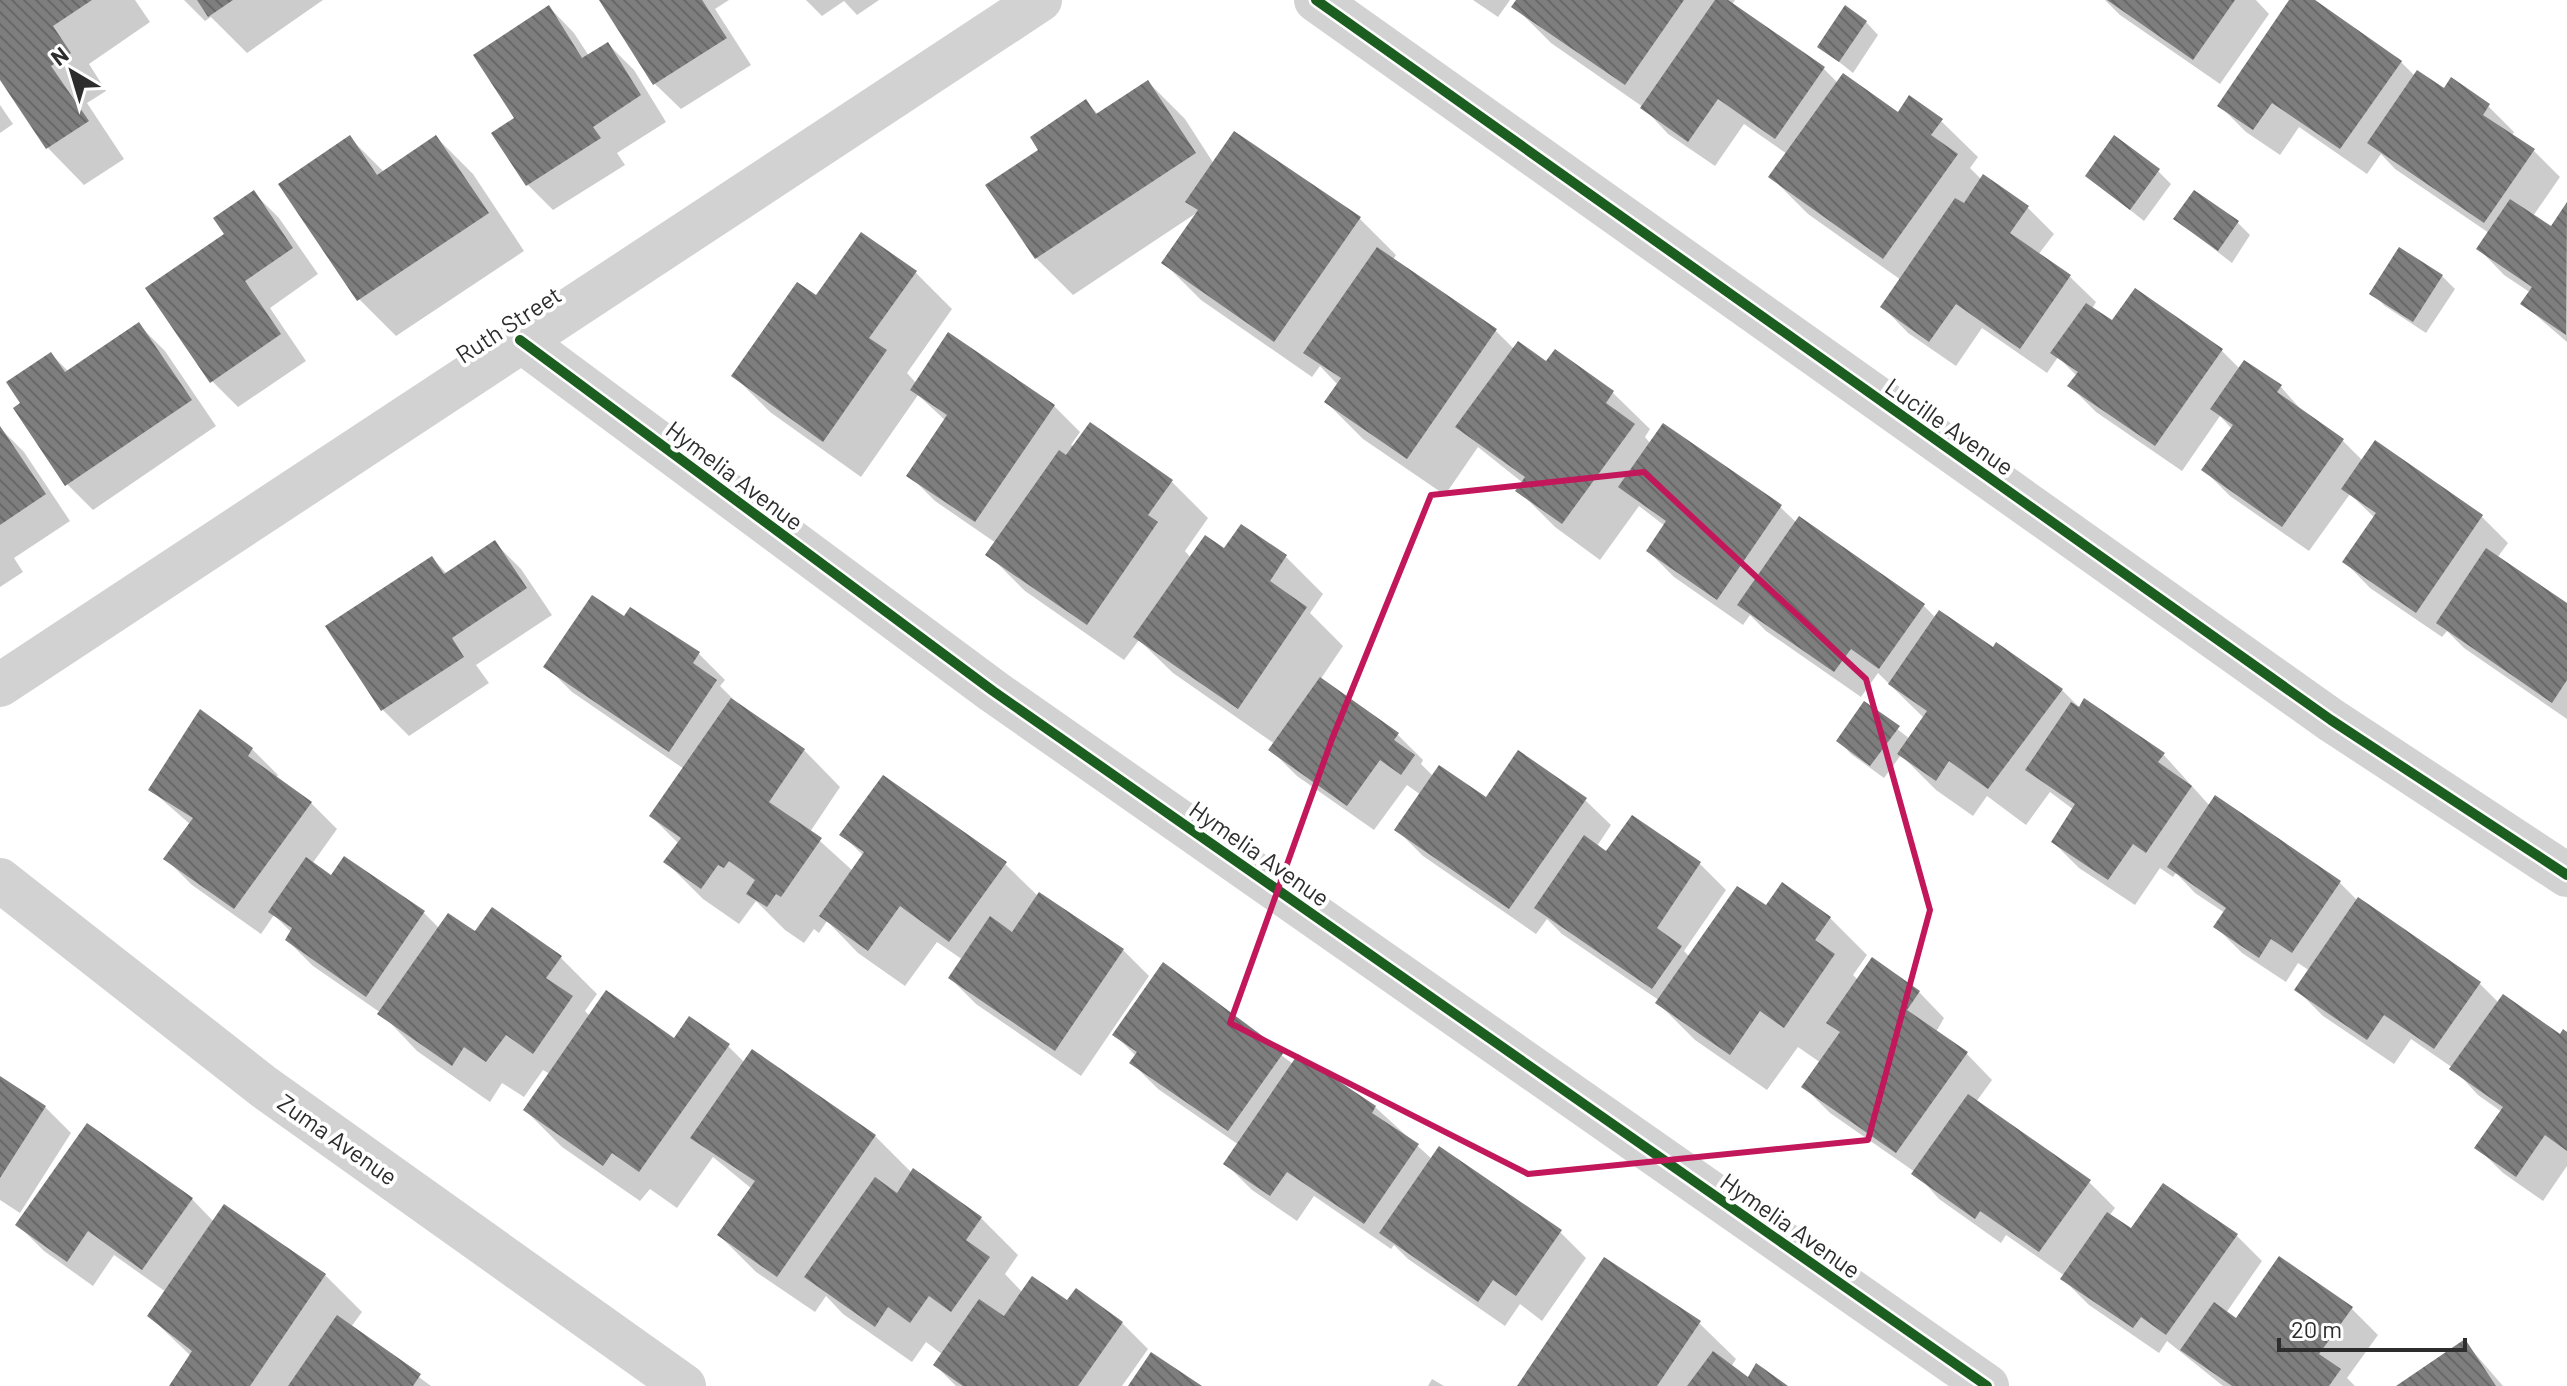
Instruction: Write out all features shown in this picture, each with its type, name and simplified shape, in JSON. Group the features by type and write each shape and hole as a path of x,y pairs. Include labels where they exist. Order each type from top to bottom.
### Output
{"street":[{"name":"Ruth Street","path":"0,685 1040,0"},
{"name":"Lucille Avenue","path":"1316,0 2331,720 2567,875"},
{"name":"Hymelia Avenue","path":"520,340 993,691 1987,1386"},
{"name":"Zuma Avenue","path":"0,880 264,1087 684,1386"}],"highlighted area":[{"path":"1644,472 1866,679 1930,910 1868,1140 1528,1174 1230,1023 1332,739 1431,495"}],"building":[{"path":"0,0 92,0 53,26 71,53 51,66 89,121 46,149 0,80"},
{"path":"197,0 233,0 208,17"},
{"path":"599,0 702,0 727,38 653,85"},
{"path":"1516,0 1684,0 1625,85 1511,7"},
{"path":"1715,0 1728,0 1825,67 1775,139 1718,99 1688,142 1640,108"},
{"path":"2107,0 2235,0 2193,60"},
{"path":"2289,0 2315,0 2402,61 2340,149 2272,103 2253,130 2217,106"},
{"path":"549,5 582,58 608,42 641,95 593,127 601,138 526,186 491,133 514,118 473,55"},
{"path":"1845,5 1867,21 1839,62 1817,47"},
{"path":"2417,70 2444,88 2451,77 2490,104 2483,115 2535,149 2484,223 2367,143"},
{"path":"1843,73 1898,112 1909,95 1943,119 1931,135 1958,154 1883,259 1768,177"},
{"path":"1148,80 1196,153 1035,259 985,185 1038,150 1030,137 1086,99 1096,114"},
{"path":"1234,131 1361,217 1274,342 1161,263 1198,210 1185,202"},
{"path":"350,135 377,175 436,135 489,213 357,301 278,184"},
{"path":"2114,135 2160,169 2130,210 2085,176"},
{"path":"1983,174 2029,206 2010,233 2071,275 2020,349 1956,304 1929,342 1880,307 1955,198 1964,203"},
{"path":"254,190 293,248 245,281 281,334 210,383 145,288 224,234 213,218"},
{"path":"2194,190 2239,221 2218,251 2173,219"},
{"path":"2510,199 2551,226 2567,202 2566,335 2520,304 2532,287 2476,249"},
{"path":"861,232 917,271 869,338 887,350 823,442 731,376 797,282 816,295"},
{"path":"1377,247 1497,329 1407,459 1324,402 1341,378 1303,353"},
{"path":"2399,247 2443,275 2413,322 2369,294"},
{"path":"2135,288 2223,349 2155,446 2067,386 2078,372 2050,353 2086,303 2112,320"},
{"path":"139,322 192,400 65,486 13,408 20,403 6,382 51,352 65,372"},
{"path":"948,332 1055,405 975,522 906,476 947,415 910,390"},
{"path":"1518,341 1546,361 1555,349 1614,391 1606,403 1635,424 1562,524 1515,491 1525,477 1455,427"},
{"path":"2244,360 2282,385 2277,392 2344,439 2282,527 2201,470 2233,425 2210,409"},
{"path":"1090,422 1173,480 1148,515 1158,522 1087,625 985,555 1059,450 1066,455"},
{"path":"1663,423 1782,505 1717,600 1646,551 1666,521 1618,487"},
{"path":"0,426 46,494 0,525"},
{"path":"2375,440 2483,515 2416,613 2342,562 2376,513 2341,489"},
{"path":"1799,516 1925,604 1879,669 1851,649 1834,672 1737,605"},
{"path":"1241,524 1287,555 1270,581 1307,607 1238,709 1133,637 1205,535 1224,548"},
{"path":"495,540 527,588 452,638 464,657 381,711 325,626 432,556 444,574"},
{"path":"2486,548 2567,603 2567,680 2552,703 2436,623"},
{"path":"592,595 624,616 630,607 700,652 693,663 717,680 669,752 543,667"},
{"path":"1939,610 1993,647 1996,642 2063,689 1988,789 1949,761 1936,781 1897,754 1927,711 1888,684"},
{"path":"1320,677 1399,733 1394,740 1415,755 1401,775 1380,760 1347,806 1268,750"},
{"path":"731,698 805,749 769,802 822,838 781,897 776,894 767,907 746,894 755,880 729,861 724,868 718,865 701,889 663,862 681,838 649,816"},
{"path":"2084,698 2165,753 2158,762 2192,786 2146,853 2133,844 2108,880 2051,842 2075,804 2025,770 2071,702 2079,707"},
{"path":"1864,701 1900,726 1870,766 1836,741"},
{"path":"200,709 253,748 248,756 312,802 234,909 163,859 193,818 148,790"},
{"path":"1518,750 1587,798 1509,909 1394,830 1439,765 1486,797"},
{"path":"883,775 1007,862 949,942 900,906 868,951 819,916 864,852 839,835"},
{"path":"2215,795 2341,881 2292,953 2271,939 2259,958 2213,927 2226,908 2167,867"},
{"path":"1632,815 1701,862 1657,928 1682,946 1652,989 1534,908 1584,835 1606,851"},
{"path":"344,856 425,911 366,997 285,940 292,928 268,912 306,857 331,875"},
{"path":"1782,882 1831,917 1815,940 1835,954 1784,1028 1760,1011 1730,1055 1655,1003 1737,886 1766,905"},
{"path":"1039,892 1124,949 1055,1051 948,978 990,916 1012,932"},
{"path":"2358,897 2481,982 2434,1049 2384,1015 2367,1040 2294,990"},
{"path":"492,907 562,956 546,978 573,996 533,1054 506,1035 486,1062 464,1047 452,1066 377,1014 448,913 475,931"},
{"path":"1872,957 1920,991 1907,1010 1968,1052 1896,1153 1801,1087 1840,1032 1826,1023"},
{"path":"1163,962 1284,1052 1228,1131 1129,1063 1137,1052 1112,1035"},
{"path":"606,990 674,1038 689,1016 730,1044 639,1172 612,1153 603,1166 523,1110"},
{"path":"2503,994 2560,1034 2563,1029 2567,1032 2567,1151 2545,1135 2516,1177 2474,1148 2503,1107 2449,1069"},
{"path":"752,1049 876,1135 777,1277 717,1235 755,1181 690,1138"},
{"path":"1298,1054 1376,1106 1372,1113 1419,1144 1364,1224 1287,1172 1270,1196 1223,1164"},
{"path":"0,1076 46,1106 0,1178"},
{"path":"1968,1094 2091,1180 2039,1252 1980,1211 1975,1219 1911,1174"},
{"path":"87,1123 193,1198 142,1270 88,1231 67,1262 15,1225"},
{"path":"1439,1146 1562,1230 1516,1296 1493,1280 1478,1302 1379,1233"},
{"path":"913,1168 982,1217 966,1240 990,1257 951,1312 929,1296 910,1323 888,1307 875,1327 804,1277 875,1177 897,1193"},
{"path":"2163,1183 2238,1234 2166,1335 2141,1317 2133,1328 2060,1279 2107,1212 2131,1228"},
{"path":"224,1204 326,1274 250,1386 169,1386 192,1351 147,1316"},
{"path":"2279,1256 2353,1307 2319,1354 2341,1369 2329,1386 2232,1386 2180,1350 2214,1302 2236,1318"},
{"path":"1604,1257 1701,1321 1657,1386 1517,1386"},
{"path":"1032,1276 1067,1300 1076,1288 1123,1322 1078,1386 963,1386 933,1365 979,1299 1004,1316"},
{"path":"337,1315 421,1374 413,1386 288,1386"},
{"path":"2465,1339 2496,1386 2396,1386"},
{"path":"1713,1351 1748,1377 1756,1363 1788,1386 1687,1386"},
{"path":"1151,1352 1202,1386 1128,1386"}],"cycle path":[{"path":"1316,0 2331,720 2567,875"},
{"path":"520,340 993,691 1987,1386"}]}
